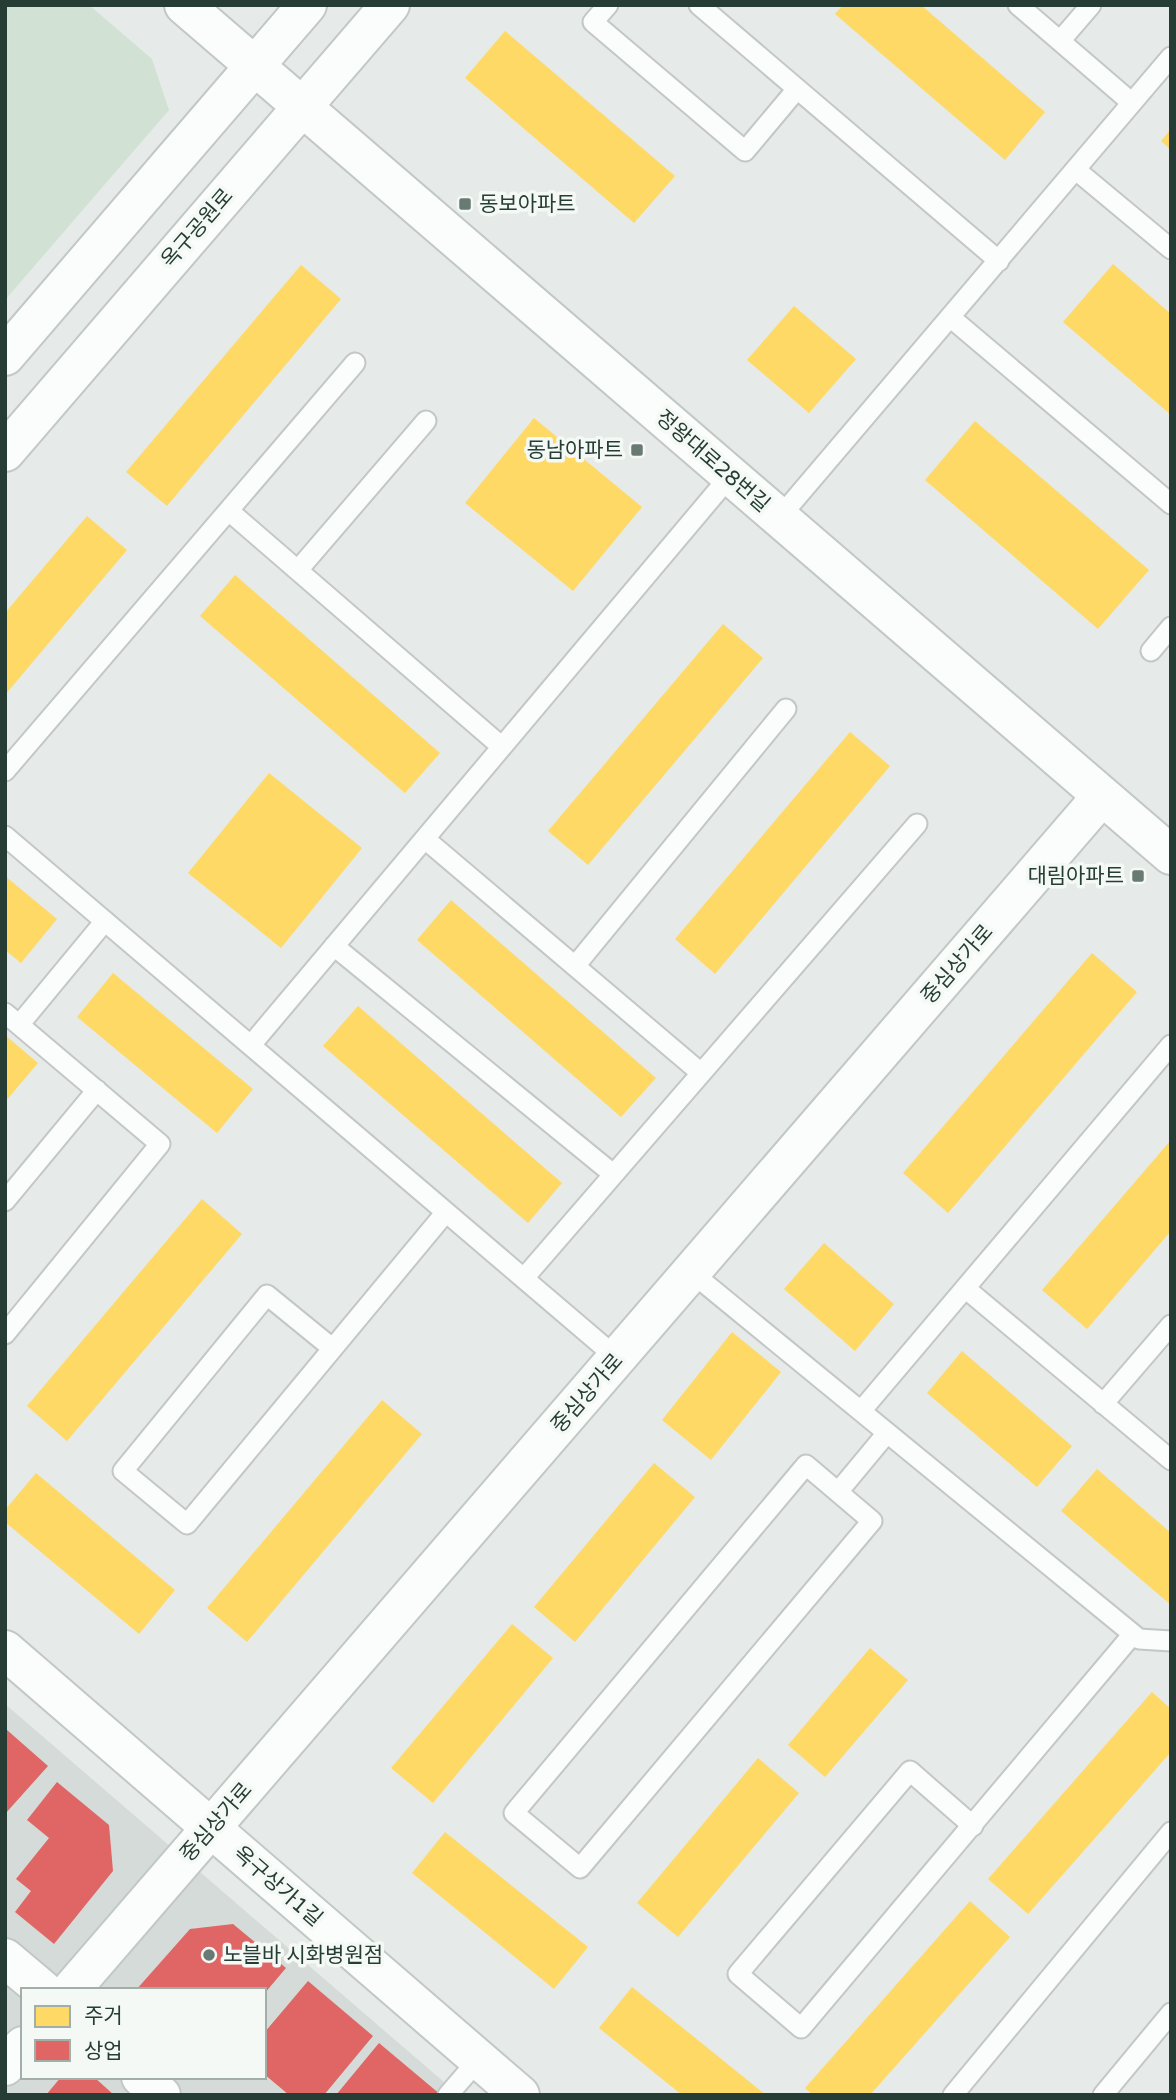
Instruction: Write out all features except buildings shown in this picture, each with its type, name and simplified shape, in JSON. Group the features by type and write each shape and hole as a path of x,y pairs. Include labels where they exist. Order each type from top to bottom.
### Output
{"street":[{"name":"정왕대로28번길","path":"184,5 1171,855"},
{"path":"5,356 307,5"},
{"name":"옥구공원로","path":"5,452 390,5"},
{"name":"중심상가로","path":"73,1988 1102,796"},
{"name":"옥구상가1길","path":"5,1650 520,2095"},
{"path":"5,1958 41,1988"},
{"path":"5,2066 21,2048"},
{"path":"143,2079 161,2095"}],"lane":[{"path":"608,5 593,22 745,151 797,89"},
{"path":"699,5 999,261"},
{"path":"1018,5 1132,103"},
{"path":"1060,41 1091,5"},
{"path":"779,518 1171,57"},
{"path":"1076,170 1171,249"},
{"path":"950,317 1171,504"},
{"path":"5,771 355,363"},
{"path":"298,570 426,421"},
{"path":"251,1045 730,476"},
{"path":"229,511 502,747"},
{"path":"1151,651 1171,627"},
{"path":"575,966 786,709"},
{"path":"524,1278 917,824"},
{"path":"5,836 617,1358"},
{"path":"425,839 701,1073"},
{"path":"5,1334 160,1144 12,1019 105,921"},
{"path":"334,946 613,1174"},
{"path":"860,1411 1171,1045"},
{"path":"5,1202 97,1090"},
{"path":"332,1348 267,1295 123,1471 187,1524 446,1212"},
{"path":"691,1272 1139,1639 1171,1641"},
{"path":"965,1288 1171,1460"},
{"path":"1103,1404 1171,1325"},
{"path":"838,1492 887,1433"},
{"path":"806,1465 838,1492 872,1521 580,1868 514,1813 806,1465"},
{"path":"973,1826 910,1772 738,1974 801,2028 973,1826 1133,1634"},
{"path":"953,2095 1171,1832"},
{"path":"1103,2095 1171,2013"},
{"path":"448,2095 479,2059"}],"shaded area":[{"path":"5,1704 459,2095 5,2095"}],"green space":[{"path":"5,5 89,5 152,59 169,110 5,300"}],"place":[{"name":"동보아파트","path":"465,204"},
{"name":"동남아파트","path":"637,450"},
{"name":"대림아파트","path":"1138,876"},
{"name":"노블바 시화병원점","path":"209,1955"}]}
